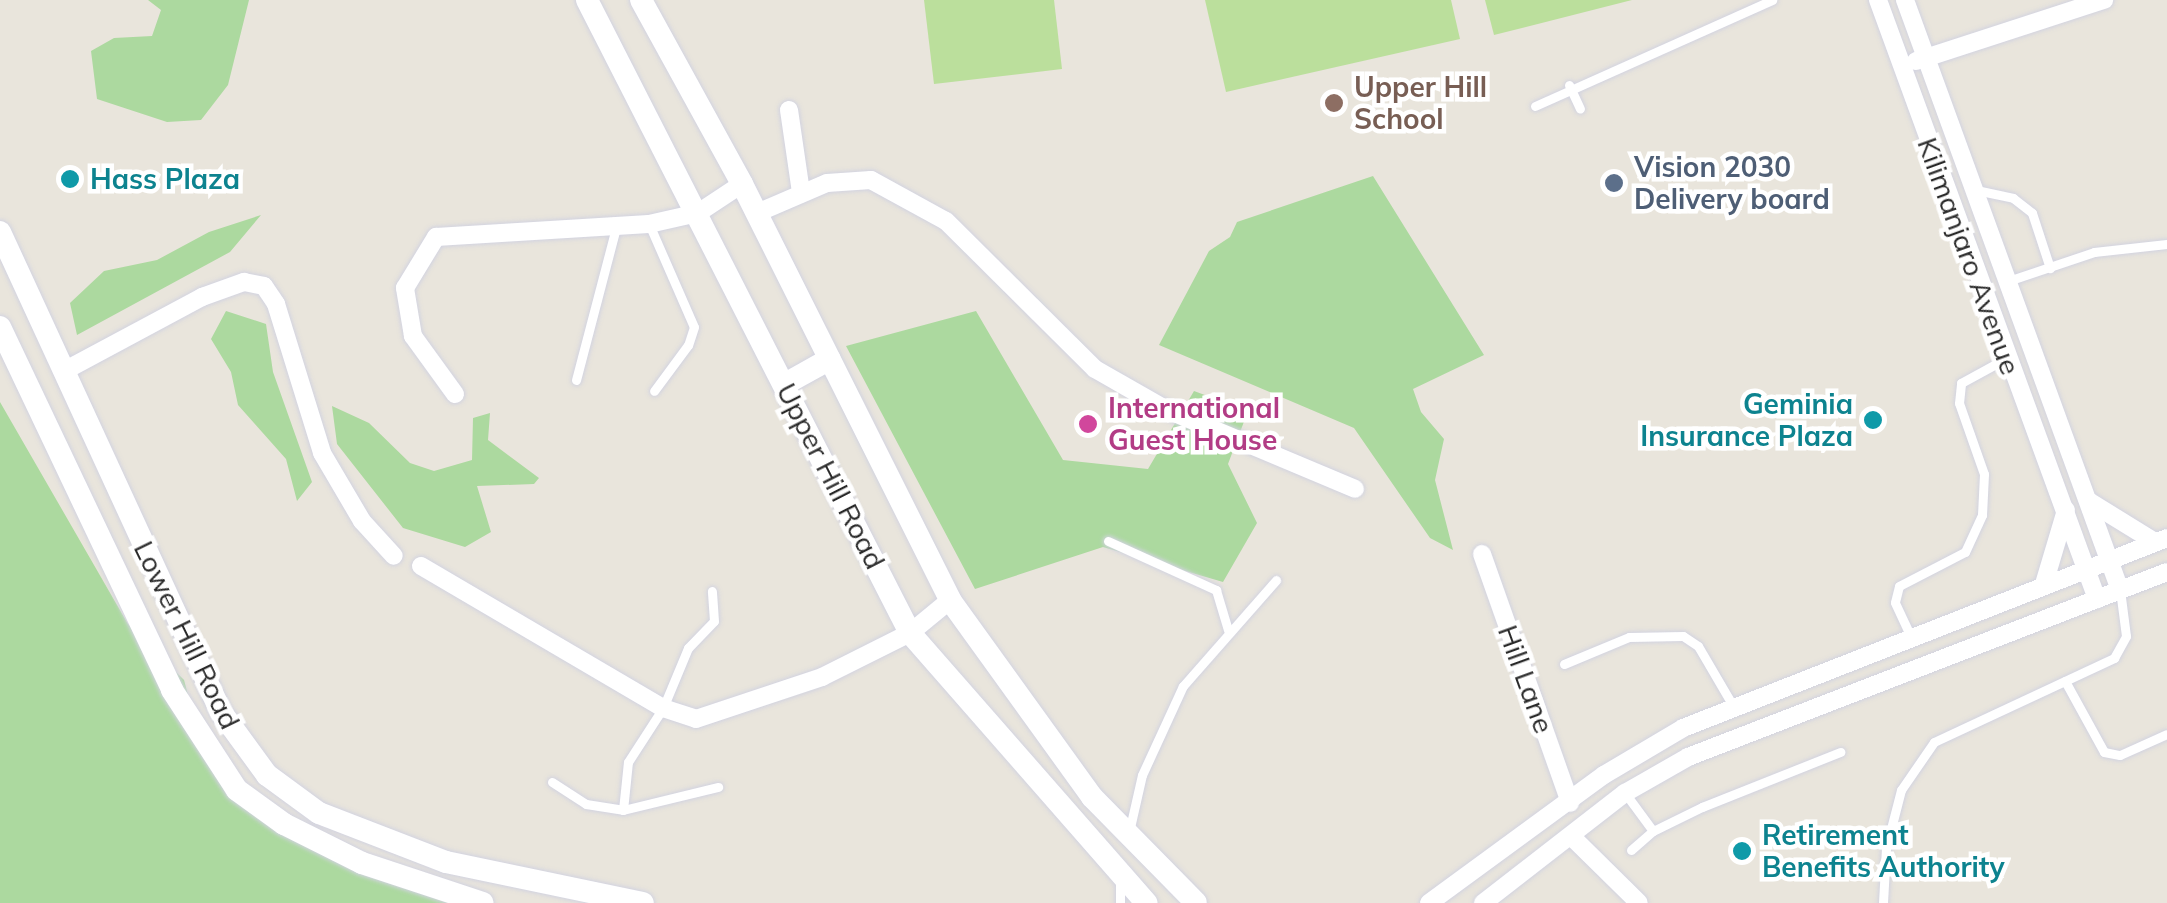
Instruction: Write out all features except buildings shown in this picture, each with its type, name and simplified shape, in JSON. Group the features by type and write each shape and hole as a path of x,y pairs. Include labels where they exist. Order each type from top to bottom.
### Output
{"street":[{"name":"Upper Hill Road","path":"587,0 910,634 1120,879 1146,903"},
{"name":"Upper Hill Road","path":"641,0 757,213 950,600 1132,844 1196,903"},
{"name":"Kilimanjaro Avenue","path":"1878,0 2005,360 2066,509 2097,599"},
{"name":"Kilimanjaro Avenue","path":"1905,0 2120,590"},
{"path":"1902,66 2104,0"},
{"path":"789,110 801,192"},
{"path":"757,213 801,192 851,180 893,192 946,221 1095,368 1165,409 1355,489"},
{"path":"455,394 413,336 405,288 436,237 649,224 698,213 742,184"},
{"name":"Lower Hill Road","path":"0,232 221,712 267,775 318,813 446,862 643,903"},
{"path":"64,371 202,297 244,282 264,286 276,304 322,452 362,521 394,556"},
{"name":"Lower Hill Road","path":"0,327 172,690 206,752 237,790 284,824 362,863 483,903"},
{"path":"784,384 830,359"},
{"path":"2090,502 2161,540"},
{"path":"2044,584 2066,509"},
{"path":"1428,903 1641,751 1733,706 2086,564 2161,540"},
{"name":"Hill Lane","path":"1482,554 1570,803"},
{"path":"421,566 663,708 696,719 822,677 910,634 950,600"},
{"path":"1483,903 1625,793 1722,741 2167,572"},
{"path":"1571,836 1639,903"}],"lane":[{"path":"1535,106 1569,86 1772,0"},
{"path":"1569,86 1580,108"},
{"path":"1973,190 2013,198 2032,213 2050,268"},
{"path":"649,224 694,326 688,345 654,391"},
{"path":"576,380 616,227"},
{"path":"2008,281 2094,252 2167,244"},
{"path":"1911,636 1895,602 1900,586 1965,552 1982,514 1984,474 1959,403 1962,382 2005,360"},
{"path":"1108,541 1216,590 1228,630"},
{"path":"1132,844 1135,801 1158,735 1183,686 1228,630 1276,580"},
{"path":"1884,903 1886,848 1901,790 1934,742 2114,658 2126,636 2120,590"},
{"path":"623,810 628,762 663,708 688,648 714,620 712,591"},
{"path":"1564,664 1630,637 1683,636 1698,646 1733,706"},
{"path":"2065,682 2104,752 2120,755 2167,734"},
{"path":"1632,850 1652,831 1840,752"},
{"path":"552,782 586,804 623,810 718,788"},
{"path":"1625,793 1652,831"},
{"path":"1120,879 1120,903"}],"green space":[{"path":"148,0 249,0 228,85 201,120 167,122 97,99 91,51 114,38 152,36 161,10"},
{"path":"924,0 1054,0 1062,69 934,84"},
{"path":"1205,0 1451,0 1460,39 1226,92"},
{"path":"1485,0 1632,0 1494,35"},
{"path":"1373,176 1484,355 1413,389 1421,412 1444,439 1435,480 1453,550 1430,538 1354,428 1159,345 1209,251 1230,237 1237,222"},
{"path":"261,215 230,252 77,335 70,303 104,271 157,260 209,232"},
{"path":"226,311 266,324 273,372 312,482 297,501 286,459 238,405 231,372 211,339"},
{"path":"976,311 1063,460 1148,469 1194,391 1248,411 1228,464 1257,523 1223,582 1103,547 975,589 846,346"},
{"path":"0,402 128,624 184,680 201,743 227,796 457,903 0,903"},
{"path":"332,406 369,423 410,463 434,471 472,460 473,418 490,413 488,440 539,478 534,484 477,486 491,532 465,547 403,528 337,444"}],"place":[{"name":"Upper Hill School","path":"1334,103"},
{"name":"Hass Plaza","path":"70,179"},
{"name":"Vision 2030 Delivery board","path":"1614,183"},
{"name":"Geminia Insurance Plaza","path":"1873,420"},
{"name":"International Guest House","path":"1088,424"},
{"name":"Retirement Benefits Authority","path":"1742,851"}]}
